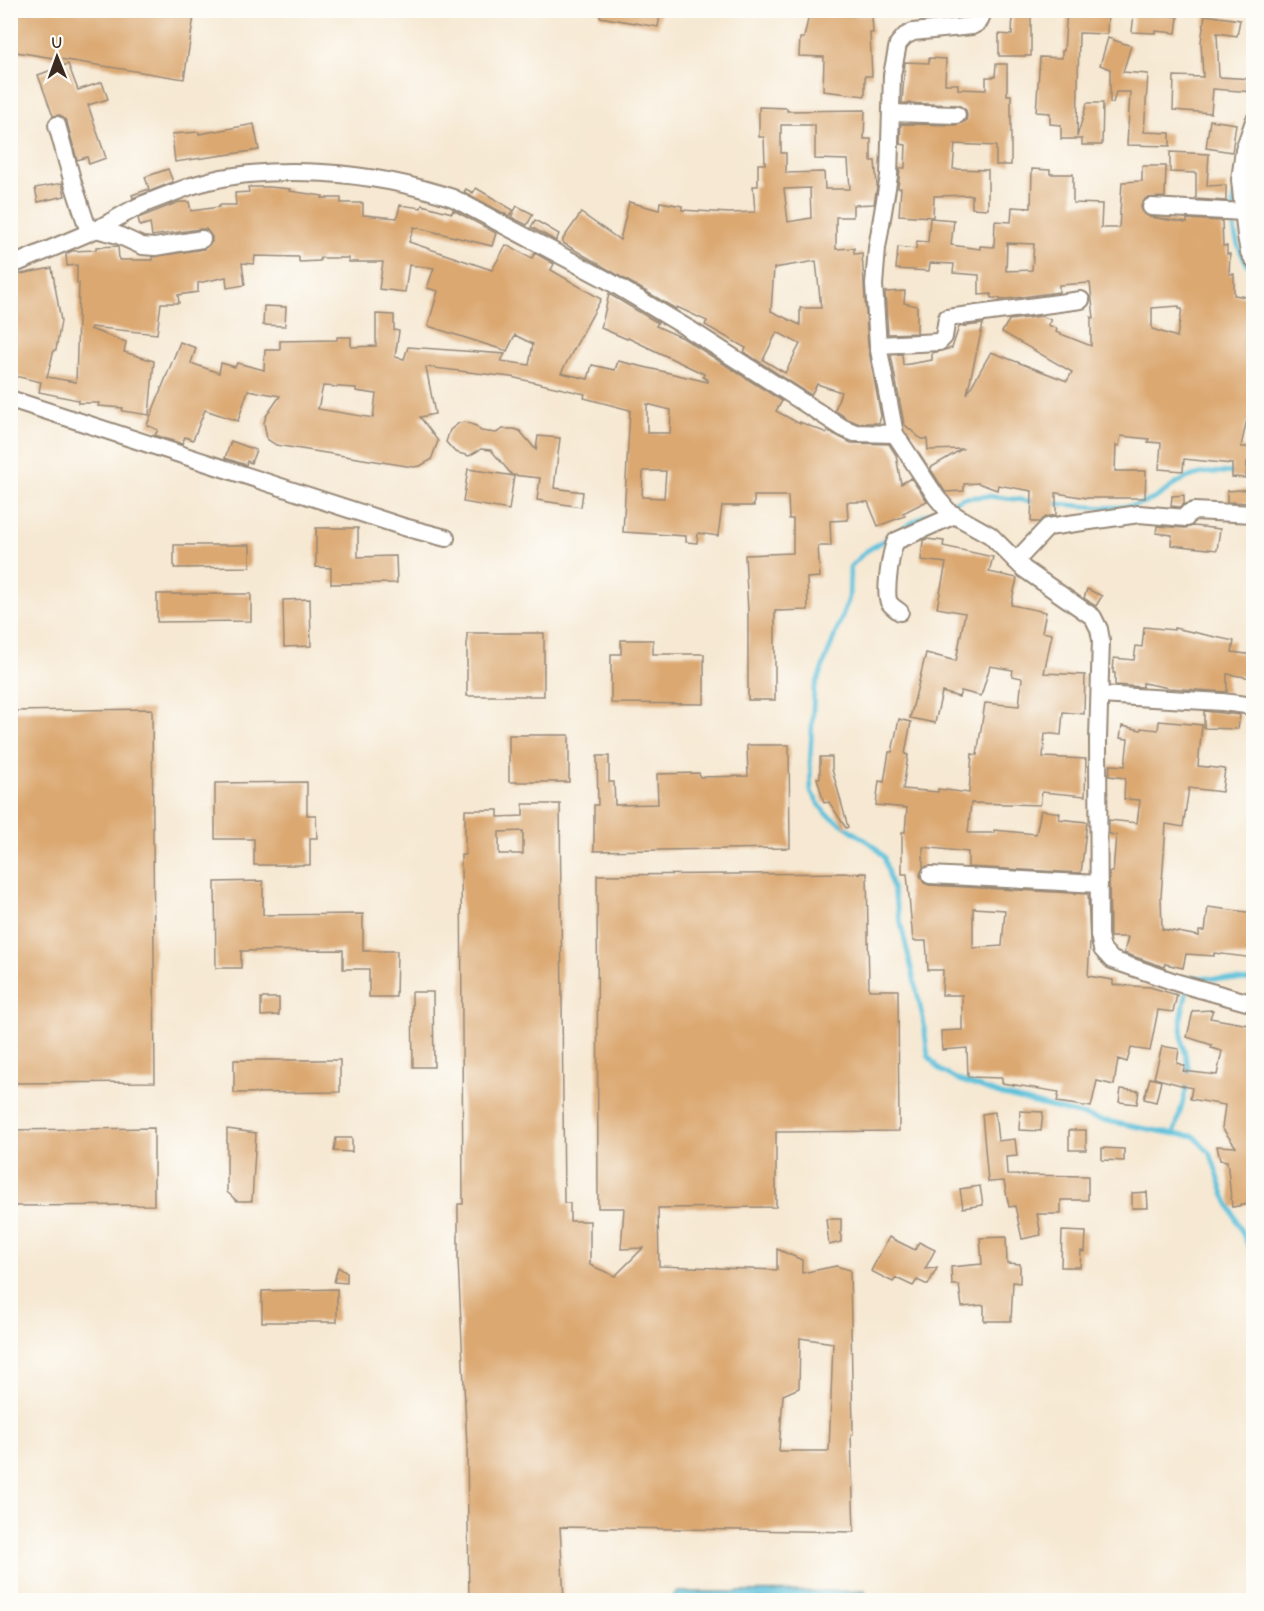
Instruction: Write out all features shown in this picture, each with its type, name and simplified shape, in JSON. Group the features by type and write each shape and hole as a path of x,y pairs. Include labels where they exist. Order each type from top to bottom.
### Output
{"street":[{"path":"984,10 979,22 972,26 913,32 905,36 898,44 894,57 889,177 877,248 874,285 878,345 895,434 937,498 952,514 990,535 1024,569 1093,617 1099,629 1101,640 1099,935 1102,949 1112,960 1178,983 1254,1004"},
{"path":"891,113 957,115"},
{"path":"1254,121 1244,150 1236,211 1249,252 1254,260"},
{"path":"57,125 72,183 93,230"},
{"path":"10,266 93,230 142,204 221,178 261,173 311,172 371,178 428,189 453,198 607,280 689,329 843,428 855,433 895,434"},
{"path":"1151,207 1236,211"},
{"path":"93,230 118,235 142,246 155,247 202,239"},
{"path":"878,345 939,342 944,337 947,318 1081,300"},
{"path":"10,399 404,527 446,538"},
{"path":"1016,561 1048,527 1139,514 1186,518 1188,513 1194,511 1254,514"},
{"path":"900,612 890,603 887,595 892,549 896,541 952,514"},
{"path":"1100,695 1254,706"},
{"path":"930,875 1099,884"}],"water":[{"path":"865,1591 867,1600 671,1600 677,1592"}],"building":[{"path":"10,10 195,10 184,79 10,51"},
{"path":"600,10 661,10 658,27 600,17"},
{"path":"810,10 854,10 853,16 872,15 873,33 870,33 872,76 865,76 865,96 823,91 824,57 799,56 800,38 804,38"},
{"path":"1013,10 1031,10 1031,56 999,56 999,34 1012,35"},
{"path":"1067,10 1108,10 1107,34 1079,33 1077,137 1087,103 1103,103 1102,145 1082,145 1082,139 1061,139 1061,125 1050,124 1050,113 1036,112 1040,57 1062,58"},
{"path":"1143,11 1178,17 1176,33 1132,32 1134,13"},
{"path":"1205,15 1240,20 1237,36 1217,33 1219,77 1254,79 1254,92 1213,89 1211,113 1173,110 1174,76 1203,77 1201,42"},
{"path":"1108,38 1131,46 1123,72 1148,74 1144,132 1170,133 1170,146 1127,145 1130,92 1116,92 1113,103 1110,103 1110,69 1100,65"},
{"path":"929,58 946,59 945,84 958,84 958,89 986,90 986,77 995,77 996,64 1007,64 1007,95 1011,95 1011,165 996,165 996,146 955,144 953,169 988,170 988,209 972,208 972,195 934,196 933,217 899,215 900,168 905,168 906,145 900,144 901,124 957,125 966,121 967,116 966,110 958,105 902,103 905,62 929,63"},
{"path":"68,64 78,90 102,82 108,99 88,105 106,158 89,164 87,157 77,160 67,122 60,115 53,116 38,75"},
{"path":"759,107 787,108 787,111 865,110 864,139 871,139 871,161 875,161 877,186 874,204 853,205 853,217 836,217 836,249 854,248 854,254 862,253 868,346 881,416 879,423 857,423 848,419 835,410 841,392 817,384 811,395 744,352 746,348 705,325 707,321 677,307 676,309 563,243 563,239 581,213 620,240 629,202 659,210 660,202 682,206 682,210 755,212 753,186 758,186 758,164 765,164 764,137 759,137","holes":["781,125 815,125 815,159 848,160 850,189 825,189 824,172 786,173 786,153 781,153","810,188 811,218 788,222 784,189","816,261 821,308 800,308 800,325 771,311 774,268","777,332 800,344 785,373 763,360"]},
{"path":"1210,120 1236,124 1232,152 1206,148"},
{"path":"254,124 259,150 175,162 172,134 199,132 199,134"},
{"path":"1170,152 1209,154 1207,186 1226,185 1226,201 1196,199 1196,173 1170,172"},
{"path":"1142,166 1166,166 1165,197 1146,198 1141,206 1142,212 1150,217 1187,223 1187,219 1222,221 1223,246 1227,246 1227,254 1230,254 1229,274 1234,274 1234,295 1254,298 1254,424 1246,423 1241,447 1254,447 1254,462 1247,462 1246,478 1232,477 1232,464 1184,459 1183,471 1159,469 1161,443 1148,442 1149,439 1121,436 1119,446 1116,445 1115,471 1146,471 1145,498 1087,498 1056,493 1056,515 1046,517 1039,522 1031,522 1032,491 998,485 997,490 978,483 964,484 964,491 945,492 930,468 962,449 928,450 927,439 921,439 904,424 891,355 902,354 903,365 932,360 932,353 952,348 959,327 983,324 967,394 991,352 1067,381 1072,372 1002,332 1009,320 1042,316 1051,320 1048,325 1057,329 1056,332 1091,346 1091,317 1094,318 1090,283 1059,285 1059,292 1000,300 1000,298 991,298 991,294 979,295 979,275 953,273 954,264 930,263 929,271 896,269 898,247 916,249 917,241 928,242 930,218 954,220 951,245 980,249 980,246 994,247 995,221 1011,222 1012,207 1031,208 1032,169 1050,170 1050,174 1073,174 1073,203 1102,204 1101,228 1119,228 1122,182 1142,181","holes":["1007,243 1034,244 1032,270 1006,271","1179,306 1179,309 1182,309 1177,337 1152,329 1152,308"]},
{"path":"168,169 173,182 133,198 132,195 149,189 145,177"},
{"path":"62,183 65,196 38,202 35,188"},
{"path":"248,187 290,189 289,191 323,196 322,198 341,198 341,203 363,203 363,215 397,218 400,205 421,208 422,205 452,213 453,210 496,233 492,246 414,227 409,242 492,270 506,245 532,258 535,253 554,264 551,270 601,299 561,373 588,379 592,365 615,370 618,361 708,382 703,377 704,374 628,338 601,328 609,294 658,323 656,326 683,338 782,401 776,411 800,424 800,422 827,433 828,431 851,443 889,444 896,455 901,484 911,478 927,501 903,513 905,516 878,526 868,502 847,502 848,520 830,521 831,546 818,546 820,577 807,578 808,610 775,611 775,700 748,700 748,612 745,555 793,553 793,519 789,519 788,496 754,496 754,506 722,506 718,536 698,533 697,543 686,542 686,536 623,532 630,410 584,398 585,394 511,377 426,367 435,414 420,417 438,441 431,460 413,467 276,445 267,439 264,423 266,416 280,396 248,390 238,421 205,410 193,440 185,437 182,444 155,435 158,430 147,425 180,342 196,348 191,363 219,373 221,363 235,367 237,363 264,370 265,350 280,350 280,341 337,340 337,337 351,337 351,347 376,346 376,314 394,315 394,330 399,331 395,357 404,359 408,347 505,354 501,361 529,365 533,344 515,335 507,351 428,326 438,291 427,288 434,268 409,265 405,292 379,289 383,262 349,262 349,258 320,258 320,261 299,262 299,257 255,256 254,264 242,263 245,285 227,288 226,277 198,283 198,292 178,295 179,303 161,303 157,334 91,327 90,329 126,342 124,352 154,361 149,415 122,411 123,408 98,406 99,403 78,403 78,400 39,392 41,382 10,375 10,276 52,268 61,321 56,350 54,350 47,377 76,382 79,283 77,283 77,265 67,266 66,254 72,251 96,250 96,247 118,246 119,260 152,260 152,257 204,249 212,242 212,237 206,229 152,236 150,223 140,226 138,218 179,202 189,202 191,211 219,207 219,205 236,205 235,193 249,192","holes":["323,386 356,388 356,391 376,394 373,418 318,409","647,404 671,410 670,433 647,433","643,471 666,471 664,498 642,497"]},
{"path":"476,188 513,210 509,216 464,192 466,189 473,193"},
{"path":"517,206 533,214 527,225 511,217"},
{"path":"535,220 559,234 556,241 531,227"},
{"path":"905,291 904,303 917,306 917,333 888,334 885,292"},
{"path":"264,306 286,307 285,326 263,325"},
{"path":"465,422 476,426 481,431 496,433 503,429 514,429 520,431 536,450 538,436 560,438 554,488 583,492 581,507 537,500 540,478 512,475 491,450 481,449 469,456 455,452 446,442 450,430 459,423"},
{"path":"231,441 256,450 251,463 247,461 246,465 225,458"},
{"path":"468,469 514,476 509,510 463,502"},
{"path":"1254,489 1254,503 1227,502 1227,491"},
{"path":"1184,495 1184,504 1180,507 1171,506 1172,496"},
{"path":"1157,526 1220,529 1217,550 1171,545 1172,535 1156,533"},
{"path":"316,528 358,528 358,557 396,556 397,583 331,584 331,568 316,567"},
{"path":"926,539 944,541 943,546 993,557 989,572 1017,578 1011,605 1046,612 1042,632 1052,634 1044,673 1085,675 1084,714 1063,712 1061,735 1045,733 1043,757 1086,759 1085,796 1042,792 1040,805 971,803 968,833 994,833 994,830 1036,834 1041,810 1060,813 1059,819 1087,822 1081,873 968,867 968,852 923,847 923,868 920,875 924,883 929,885 1088,894 1090,942 1088,976 1113,980 1113,985 1150,987 1177,995 1173,1012 1158,1010 1150,1051 1131,1048 1127,1062 1118,1059 1114,1085 1097,1081 1091,1107 1057,1102 1059,1092 1002,1083 1002,1078 968,1077 967,1048 942,1050 941,1031 962,1030 962,995 942,995 943,970 928,970 926,941 913,941 907,874 902,874 902,832 905,832 907,808 876,805 879,781 884,782 889,752 892,752 899,719 911,722 905,754 908,755 903,789 938,792 938,789 969,793 972,754 977,755 985,703 1019,706 1022,678 1012,676 1013,670 990,666 981,696 961,691 959,697 942,692 935,723 910,718 926,653 956,661 965,613 937,608 946,563 921,560 923,541","holes":["973,908 1005,910 1002,946 973,948"]},
{"path":"174,545 250,545 250,567 174,568"},
{"path":"1087,589 1102,596 1096,606 1084,598"},
{"path":"157,594 251,594 251,621 157,622"},
{"path":"310,599 311,646 284,647 283,600"},
{"path":"1144,627 1174,630 1174,628 1234,641 1232,652 1254,655 1254,673 1251,678 1227,674 1227,692 1169,688 1143,683 1143,687 1115,685 1114,658 1134,660 1136,646 1142,647"},
{"path":"467,633 544,633 544,696 467,696"},
{"path":"621,640 653,640 653,654 704,654 704,704 611,703 611,654 621,654"},
{"path":"152,709 155,1082 10,1083 10,711"},
{"path":"1204,711 1240,715 1238,729 1204,728"},
{"path":"1159,721 1202,725 1198,766 1225,769 1222,792 1189,788 1183,827 1166,824 1161,897 1162,929 1199,936 1199,931 1205,931 1208,907 1254,913 1254,958 1214,953 1214,956 1186,954 1183,968 1165,964 1164,967 1124,953 1128,937 1110,937 1109,872 1113,872 1116,835 1109,834 1109,820 1137,823 1140,800 1124,799 1125,778 1109,776 1110,765 1125,766 1128,739 1120,738 1122,726 1141,730 1141,728 1158,730"},
{"path":"509,735 569,735 569,782 509,782"},
{"path":"747,745 789,745 790,848 594,851 594,805 598,805 597,756 609,756 609,782 614,782 615,805 658,804 657,774 699,773 700,777 748,776"},
{"path":"820,757 832,757 832,769 848,827 846,828 829,802 824,803 817,778 820,778"},
{"path":"307,782 307,815 316,815 317,838 310,838 310,865 254,865 254,839 215,839 215,783"},
{"path":"523,804 560,804 564,1203 570,1203 570,1221 590,1221 590,1265 615,1276 643,1248 621,1249 624,1208 598,1208 597,875 867,873 869,990 898,990 899,1131 776,1132 776,1207 658,1208 659,1266 777,1270 777,1249 802,1260 802,1273 836,1266 850,1270 854,1532 560,1527 564,1600 469,1600 467,1447 458,1260 458,1204 463,1204 461,855 465,855 465,810 498,810 498,817 523,816","holes":["523,831 523,854 499,854 499,832","800,1338 833,1343 829,1451 779,1451 783,1395 799,1388"]},
{"path":"263,881 263,915 363,914 363,951 397,951 396,997 369,997 369,969 343,969 343,950 241,951 241,968 216,968 215,882"},
{"path":"412,992 433,992 434,1067 413,1067"},
{"path":"261,998 279,998 279,1015 261,1016"},
{"path":"1213,1010 1210,1018 1254,1026 1254,1203 1232,1207 1227,1161 1220,1160 1217,1146 1236,1147 1222,1128 1225,1105 1190,1099 1192,1088 1154,1078 1162,1046 1179,1049 1177,1063 1185,1066 1183,1071 1217,1075 1222,1051 1211,1048 1212,1045 1187,1037 1193,1011"},
{"path":"234,1060 340,1060 340,1092 234,1093"},
{"path":"1150,1078 1161,1081 1156,1102 1144,1099"},
{"path":"1121,1089 1139,1091 1137,1104 1119,1102"},
{"path":"1020,1111 1043,1112 1041,1131 1019,1130"},
{"path":"995,1112 998,1141 1015,1139 1017,1156 1006,1157 1007,1175 1088,1176 1088,1200 1061,1200 1061,1214 1037,1214 1041,1235 1022,1239 1015,1206 1009,1207 1004,1181 988,1182 982,1114"},
{"path":"154,1128 154,1205 10,1206 10,1130"},
{"path":"227,1129 256,1133 252,1201 237,1201 227,1192"},
{"path":"1069,1130 1086,1130 1086,1150 1069,1150"},
{"path":"336,1138 352,1138 352,1152 334,1151"},
{"path":"1102,1148 1124,1149 1124,1161 1102,1160"},
{"path":"980,1186 983,1205 963,1208 960,1189"},
{"path":"1147,1192 1148,1208 1132,1208 1132,1193"},
{"path":"826,1219 841,1219 841,1242 829,1245"},
{"path":"1062,1231 1086,1232 1085,1252 1081,1251 1080,1267 1061,1267"},
{"path":"889,1237 915,1250 919,1242 935,1250 925,1269 937,1268 928,1285 917,1280 913,1286 896,1278 893,1282 871,1271"},
{"path":"1006,1237 1007,1263 1020,1264 1020,1283 1013,1282 1011,1321 984,1321 984,1305 962,1307 959,1285 952,1285 951,1267 982,1264 980,1238"},
{"path":"338,1267 347,1273 347,1283 334,1282"},
{"path":"337,1289 337,1322 262,1322 262,1291"}],"waterway":[{"path":"1251,10 1254,19"},
{"path":"1234,197 1233,218 1236,237 1242,255 1254,273"},
{"path":"1052,503 1101,507 1126,506 1153,499 1177,483 1198,474 1216,472 1254,474"},
{"path":"1038,502 988,496 963,498 923,516 865,552 850,567 849,598 814,690 810,762 811,792 825,813 873,845 884,857 923,1018 928,1056 940,1070 958,1080 1002,1095 1101,1120 1174,1134 1189,1069 1182,1042 1181,1019 1187,990"},
{"path":"1191,983 1193,977 1254,981"},
{"path":"1174,1134 1194,1136 1211,1155 1224,1194 1254,1258"}]}
